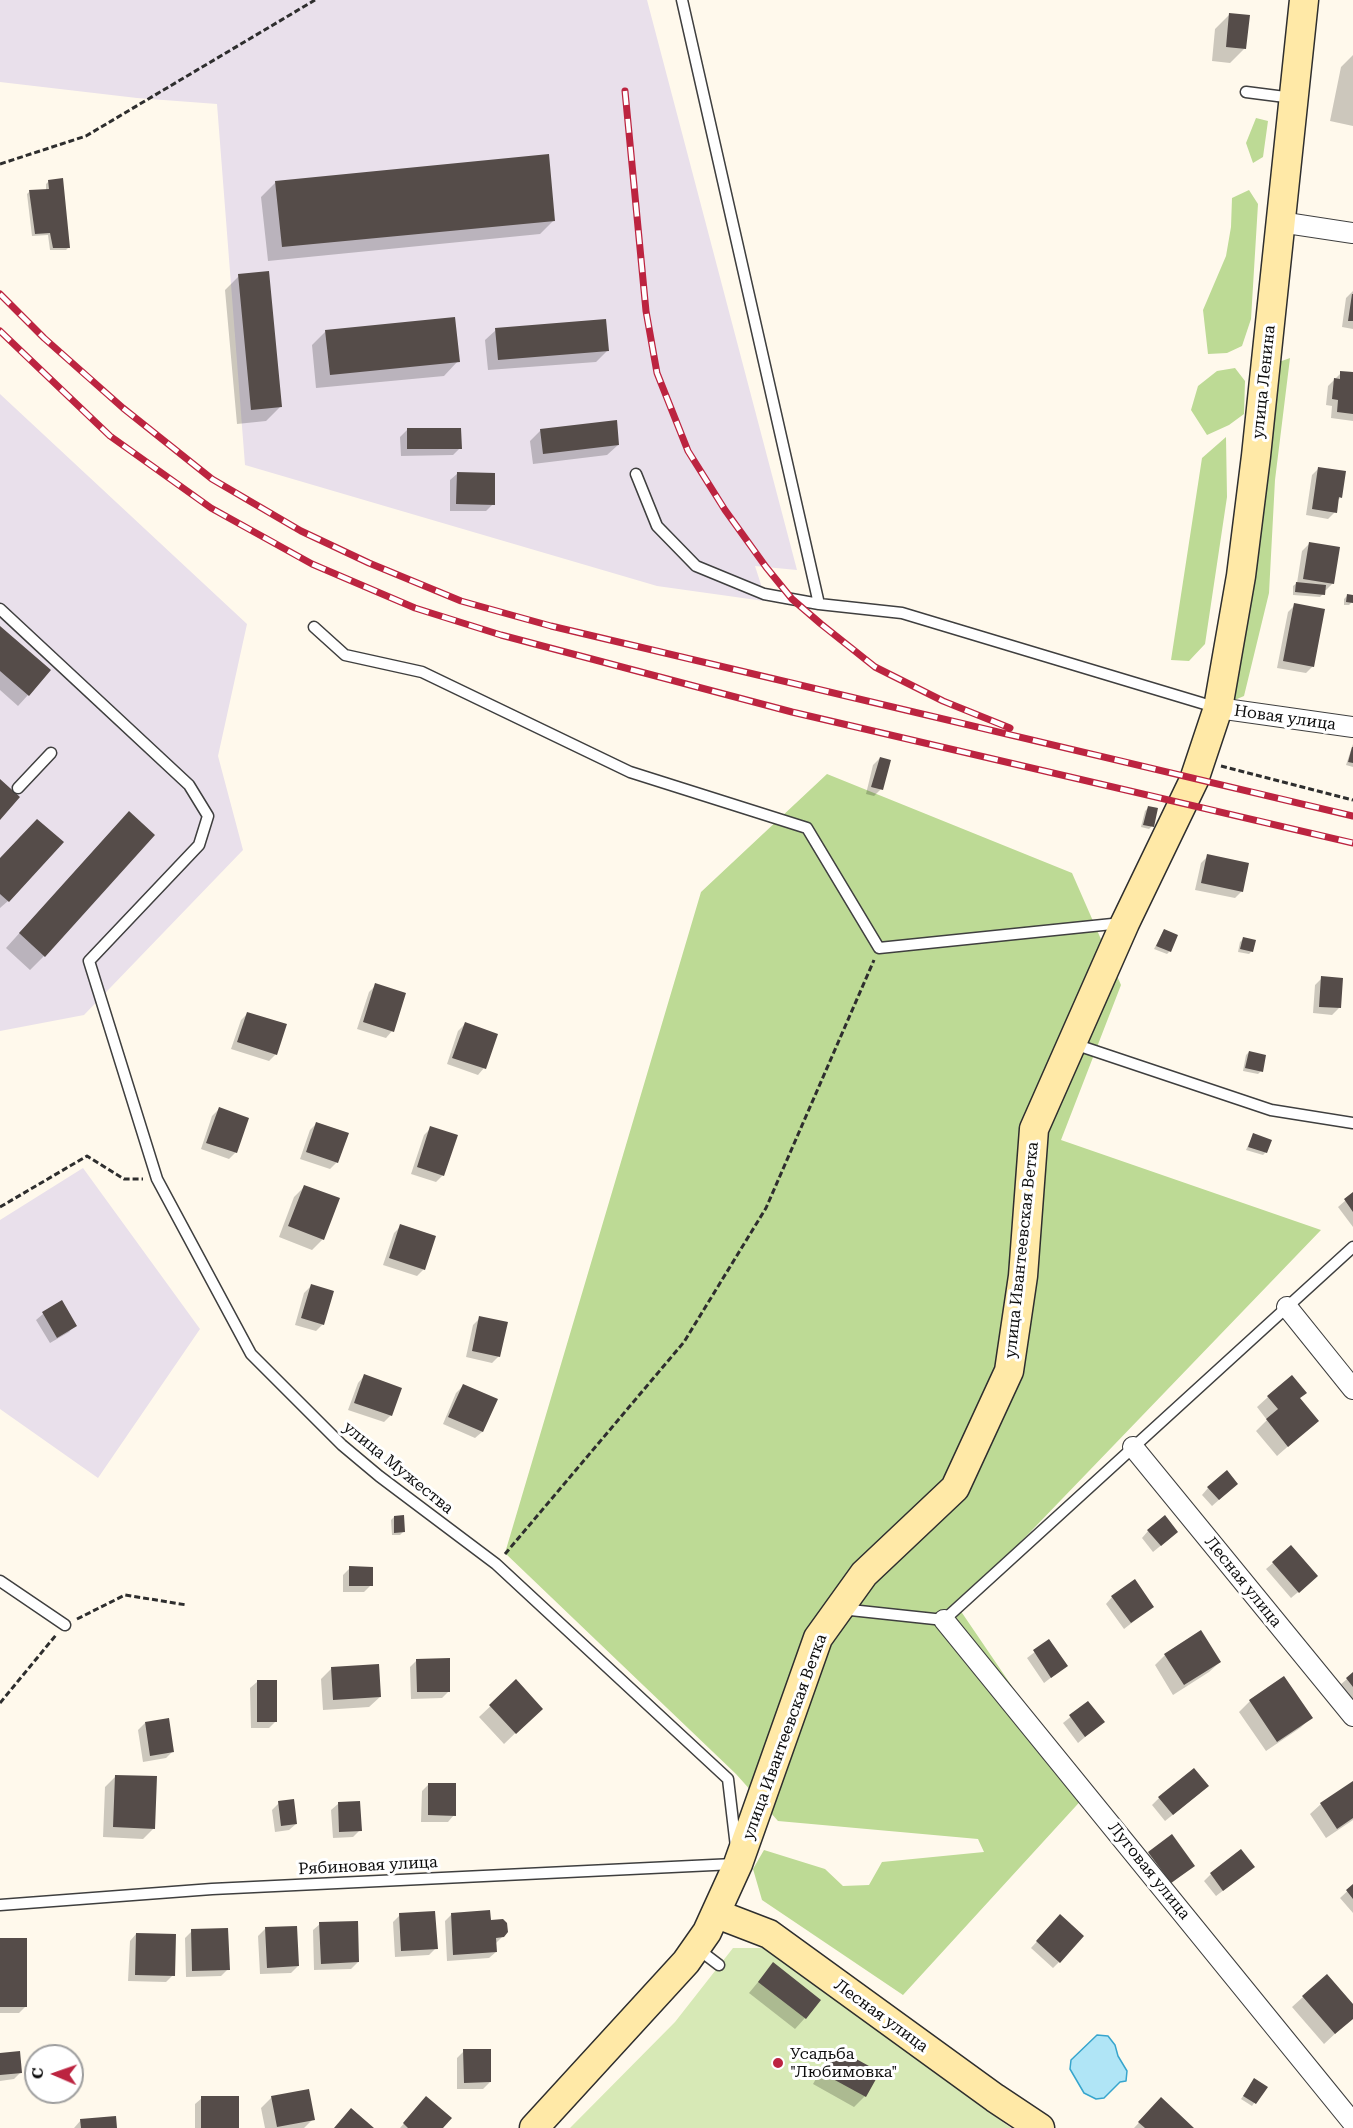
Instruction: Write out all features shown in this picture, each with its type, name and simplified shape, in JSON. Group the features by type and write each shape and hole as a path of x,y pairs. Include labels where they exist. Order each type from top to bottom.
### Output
{"main road":[{"name":"улица Ленина","path":"1201,760 1218,708 1241,576 1304,0"},
{"name":"улица Ивантеевская Ветка","path":"534,2128 686,1962 707,1932 738,1864 818,1638 864,1574 955,1488 1009,1371 1023,1276 1034,1129 1125,923 1187,795 1201,760"},
{"name":"Лесная улица","path":"717,1914 769,1934 995,2098 1040,2128"}],"street":[{"path":"1280,222 1353,233"},
{"name":"Новая улица","path":"1218,708 1353,727"},
{"path":"1287,1307 1353,1389"},
{"name":"Лесная улица","path":"1133,1447 1353,1716"},
{"name":"Луговая улица","path":"944,1620 1353,2123"}],"lane":[{"path":"682,0 819,604"},
{"path":"1246,92 1293,98"},
{"path":"636,474 657,526 696,566 764,594 819,604 902,613 1218,708"},
{"name":"улица Мужества","path":"0,609 189,785 208,816 198,845 89,961 157,1179 250,1354 342,1445 379,1476 496,1564 728,1779 738,1864"},
{"path":"315,627 345,656 422,672 630,772 807,828 879,948 1125,923"},
{"path":"18,788 51,753"},
{"path":"1073,1044 1271,1110 1353,1123"},
{"path":"839,1609 944,1620 1353,1247"},
{"path":"0,1581 65,1625"},
{"name":"Рябиновая улица","path":"0,1905 212,1889 738,1864"},
{"path":"696,1947 719,1965"}],"path":[{"path":"0,164 86,136 315,0"},
{"path":"1201,760 1353,800"},
{"path":"496,1564 684,1342 766,1208 879,948"},
{"path":"0,1207 87,1156 123,1179 157,1179"},
{"path":"0,1703 65,1625 126,1595 187,1605"}],"shaded area":[{"path":"0,0 647,0 797,570 755,566 764,601 657,586 245,465 217,104 137,98 0,82"},
{"path":"0,394 247,624 218,756 243,850 84,1015 0,1031"},
{"path":"83,1168 200,1329 98,1478 0,1409 0,1220"}],"green space":[{"path":"1256,118 1268,121 1263,157 1253,163 1246,143"},
{"path":"1249,190 1258,204 1251,319 1242,346 1227,353 1208,354 1203,310 1226,256 1231,227 1232,198"},
{"path":"1290,358 1275,480 1269,593 1244,696 1230,702 1268,366"},
{"path":"1235,368 1245,381 1244,414 1229,425 1207,435 1191,410 1198,386 1217,371"},
{"path":"1226,437 1227,497 1205,644 1189,661 1171,660 1202,458"},
{"path":"827,774 1072,873 1121,985 1061,1140 1321,1230 958,1607 1086,1795 903,1995 762,1900 753,1869 764,1850 825,1869 843,1886 869,1885 882,1862 984,1852 978,1839 778,1821 736,1774 505,1553 701,892"},
{"name":"Усадьба \"Любимовка\"","path":"733,1948 764,1948 1011,2128 570,2128 675,2022"}],"water":[{"path":"1097,2035 1108,2036 1115,2045 1118,2056 1127,2071 1126,2081 1120,2082 1104,2098 1096,2099 1084,2093 1070,2069 1071,2060"}],"building":[{"path":"1229,13 1250,15 1246,49 1226,47"},
{"path":"549,154 555,221 282,247 275,181"},
{"path":"63,178 70,248 53,248 50,233 35,234 29,190 49,189 48,180"},
{"path":"269,271 282,407 251,410 238,274"},
{"path":"1352,294 1353,321 1348,321"},
{"path":"455,317 460,362 330,375 325,330"},
{"path":"606,319 609,351 498,360 495,328"},
{"path":"1340,371 1353,372 1353,414 1337,412 1338,400 1332,399 1334,378 1340,379"},
{"path":"617,420 619,445 543,454 540,429"},
{"path":"407,428 461,428 462,449 407,449"},
{"path":"1318,467 1346,471 1337,513 1312,509"},
{"path":"457,472 495,473 495,505 456,504"},
{"path":"1309,542 1340,547 1334,584 1303,579"},
{"path":"1296,582 1326,585 1325,595 1295,592"},
{"path":"1347,594 1353,595 1353,603 1346,602"},
{"path":"1294,603 1325,609 1314,667 1283,661"},
{"path":"0,626 51,670 29,696 0,671"},
{"path":"1353,747 1353,763 1348,762"},
{"path":"880,757 891,760 883,790 871,787"},
{"path":"0,779 20,797 0,820"},
{"path":"1148,806 1158,808 1154,827 1143,825"},
{"path":"129,811 155,835 45,957 19,933"},
{"path":"37,819 64,842 9,902 0,894 0,858"},
{"path":"1207,854 1249,863 1243,892 1201,883"},
{"path":"1164,929 1178,935 1171,952 1156,946"},
{"path":"1243,937 1256,940 1253,952 1240,949"},
{"path":"1321,976 1343,978 1341,1008 1319,1007"},
{"path":"375,983 406,993 394,1032 363,1022"},
{"path":"247,1012 287,1024 277,1055 237,1042"},
{"path":"465,1022 498,1034 486,1069 452,1058"},
{"path":"1249,1051 1266,1055 1263,1072 1245,1068"},
{"path":"219,1107 249,1118 237,1153 206,1143"},
{"path":"316,1122 349,1133 338,1163 306,1152"},
{"path":"430,1126 458,1135 444,1176 417,1167"},
{"path":"1253,1133 1272,1140 1267,1153 1248,1147"},
{"path":"304,1185 340,1198 324,1240 288,1226"},
{"path":"1353,1192 1353,1212 1344,1199"},
{"path":"400,1224 436,1236 425,1270 389,1258"},
{"path":"311,1284 334,1291 324,1325 301,1318"},
{"path":"62,1300 77,1326 57,1338 42,1312"},
{"path":"479,1316 508,1322 500,1357 472,1351"},
{"path":"364,1374 402,1388 392,1416 354,1403"},
{"path":"1292,1375 1307,1393 1300,1398 1319,1421 1288,1447 1266,1419 1278,1409 1267,1396"},
{"path":"463,1384 498,1399 483,1432 448,1417"},
{"path":"1227,1470 1238,1484 1219,1500 1207,1487"},
{"path":"404,1515 405,1532 394,1533 394,1516"},
{"path":"1165,1515 1178,1532 1161,1546 1147,1530"},
{"path":"1291,1545 1318,1576 1299,1593 1272,1562"},
{"path":"349,1566 373,1567 373,1586 349,1586"},
{"path":"1135,1579 1154,1607 1131,1623 1111,1596"},
{"path":"1201,1630 1221,1662 1184,1685 1164,1654"},
{"path":"1049,1639 1068,1666 1051,1678 1033,1650"},
{"path":"450,1658 450,1692 417,1692 416,1659"},
{"path":"379,1664 381,1697 333,1700 331,1667"},
{"path":"1353,1672 1353,1687 1346,1678"},
{"path":"1284,1676 1313,1718 1277,1742 1249,1700"},
{"path":"516,1679 543,1709 516,1734 489,1705"},
{"path":"257,1680 277,1680 277,1722 257,1722"},
{"path":"1088,1701 1105,1722 1085,1737 1069,1715"},
{"path":"169,1718 174,1752 150,1756 145,1722"},
{"path":"1194,1768 1209,1786 1173,1815 1158,1797"},
{"path":"115,1775 157,1776 155,1829 113,1827"},
{"path":"1353,1781 1353,1818 1337,1829 1320,1803"},
{"path":"428,1783 456,1783 456,1816 428,1815"},
{"path":"294,1799 297,1824 281,1826 278,1801"},
{"path":"360,1801 362,1831 339,1832 338,1802"},
{"path":"1172,1834 1195,1866 1171,1883 1148,1852"},
{"path":"1241,1849 1255,1867 1223,1891 1210,1873"},
{"path":"1353,1884 1353,1899 1346,1890"},
{"path":"490,1910 491,1920 503,1919 507,1923 508,1932 504,1937 496,1938 497,1952 453,1955 451,1913"},
{"path":"435,1911 438,1949 401,1951 399,1913"},
{"path":"1060,1914 1084,1936 1060,1963 1036,1941"},
{"path":"358,1921 359,1962 321,1964 319,1922"},
{"path":"297,1926 299,1966 267,1968 265,1927"},
{"path":"228,1928 230,1970 192,1971 191,1929"},
{"path":"136,1933 176,1934 175,1976 135,1975"},
{"path":"0,1938 27,1938 27,2007 0,2007"},
{"path":"773,1962 821,2000 806,2019 758,1982"},
{"path":"1327,1974 1353,2004 1353,2019 1335,2034 1302,1996"},
{"path":"836,2048 880,2072 866,2097 822,2073"},
{"path":"463,2049 491,2049 491,2082 464,2083"},
{"path":"20,2051 22,2073 0,2075 0,2053"},
{"path":"1254,2078 1268,2087 1256,2104 1243,2096"},
{"path":"309,2089 315,2120 277,2127 271,2096"},
{"path":"201,2096 239,2096 239,2128 201,2128"},
{"path":"426,2096 452,2118 443,2128 408,2128 403,2123"},
{"path":"1161,2097 1194,2128 1145,2128 1138,2122"},
{"path":"351,2108 374,2128 334,2128"},
{"path":"116,2116 117,2128 81,2128 80,2119"}],"railway":[{"path":"625,91 646,311 657,373 688,451 725,510 766,567 792,599 821,624 875,667 943,701 1010,728"},
{"path":"0,294 44,338 123,408 212,479 301,531 369,563 461,601 551,626 1353,816"},
{"path":"0,331 110,436 211,508 312,564 415,608 501,635 792,712 1353,843"}],"place":[{"name":"Усадьба \"Любимовка\"","path":"778,2063"}]}
